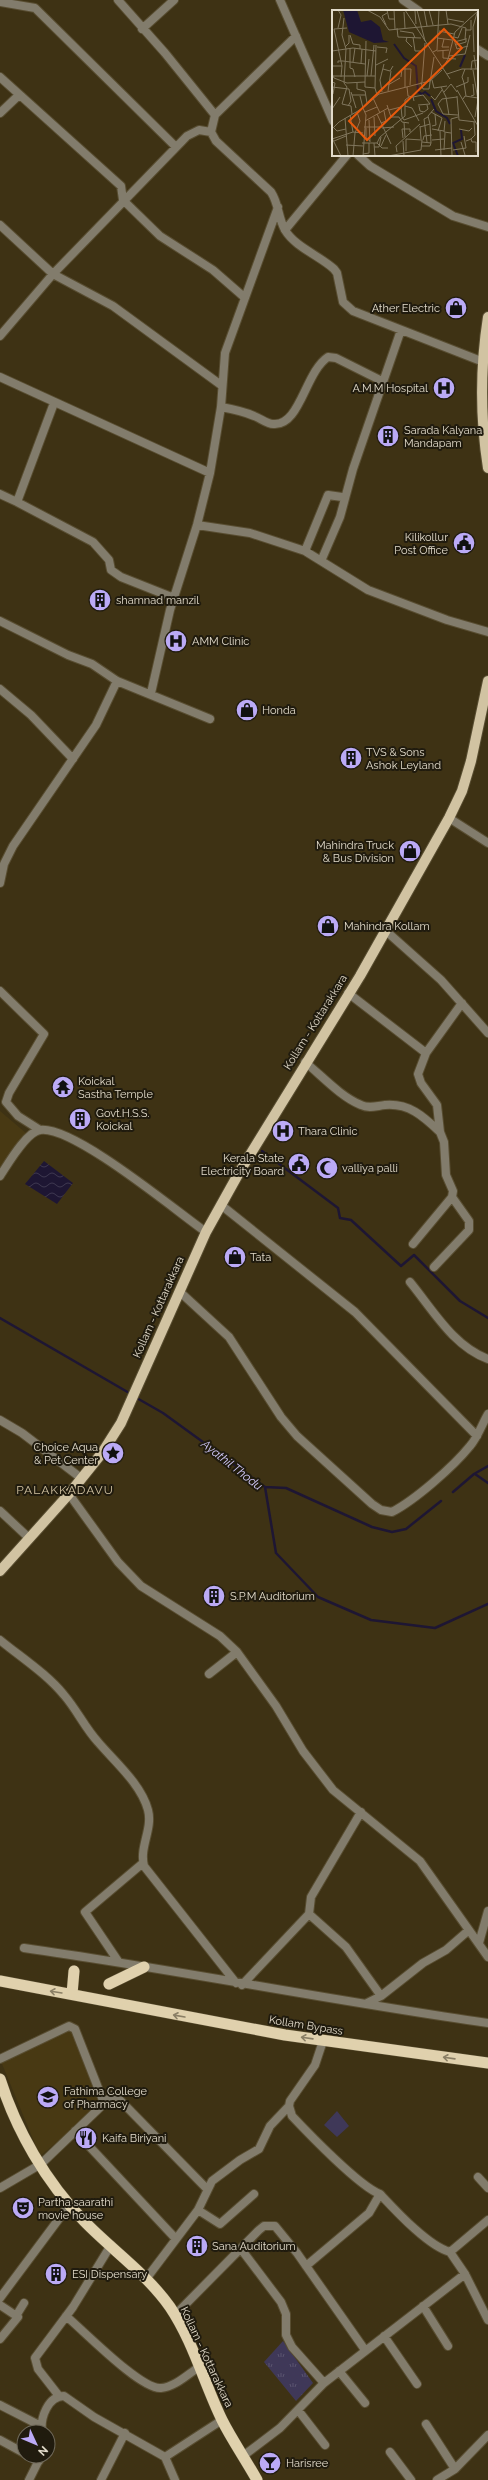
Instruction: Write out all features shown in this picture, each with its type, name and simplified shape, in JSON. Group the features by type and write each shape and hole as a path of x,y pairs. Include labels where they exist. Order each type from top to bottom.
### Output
{"highway":[{"path":"109,1984 144,1966"},
{"path":"72,1994 74,1971"},
{"name":"Kollam Bypass","path":"0,1981 122,2005 324,2041 488,2063"},
{"name":"Kollam - Kottarakkara","path":"0,2079 8,2104 41,2164 70,2204 84,2221 146,2279 175,2315 222,2420 257,2480"}],"main road":[{"path":"488,317 484,356 482,416 488,468"},
{"name":"Kollam - Kottarakkara","path":"81,1478 102,1453 120,1423 206,1232 221,1205 305,1062 386,930 449,818 462,790 472,760 488,681"},
{"path":"0,1571 69,1494 81,1478"}],"street":[{"path":"118,0 142,29 165,53 215,115"},
{"path":"142,29 174,0"},
{"path":"280,0 332,119"},
{"path":"403,0 418,10"},
{"path":"0,2 35,8 176,147"},
{"path":"296,36 215,115 211,132 216,141 271,192 278,206 285,230 292,238 334,269 337,273 343,302 348,307 401,330 484,356"},
{"path":"478,50 488,56"},
{"path":"0,77 120,186 123,200 160,236 213,270 244,297"},
{"path":"0,113 19,95"},
{"path":"0,336 52,274 176,147 193,132 199,130 211,132"},
{"path":"285,230 346,156"},
{"path":"359,156 370,166 453,216 488,227"},
{"path":"151,693 174,598 197,525 210,473 221,407 221,385 225,353 278,206"},
{"path":"0,225 52,274 112,306 221,385"},
{"path":"321,561 340,517 353,469 382,381 401,330"},
{"path":"221,407 238,410 272,424 286,422 294,414 316,367 328,357 336,358 382,381"},
{"path":"0,377 210,473"},
{"path":"17,502 54,403"},
{"path":"0,494 93,542 109,560 112,570 121,577 174,598"},
{"path":"305,551 328,495 342,497"},
{"path":"197,525 250,533 305,551 368,590 447,620 488,632"},
{"path":"0,622 50,647 92,664 117,681 151,693 210,719"},
{"path":"0,883 4,864 13,846 96,725 117,681"},
{"path":"0,688 31,715 73,759"},
{"path":"449,818 488,843"},
{"path":"386,930 441,980 488,1033"},
{"path":"0,991 44,1034 9,1093 6,1102 18,1116 40,1130 70,1138 101,1156 206,1232"},
{"path":"348,993 426,1053"},
{"path":"413,1244 452,1197 453,1191 446,1176 444,1142 440,1132 437,1105 421,1083 418,1074 426,1053 462,1004"},
{"path":"305,1062 352,1101 362,1106 371,1108 397,1104 411,1108 424,1116 440,1132"},
{"path":"0,1176 23,1144 32,1134 40,1130"},
{"path":"434,1267 469,1230 469,1221 452,1197"},
{"path":"221,1205 355,1312 477,1436"},
{"path":"410,1282 463,1345 474,1354 488,1360"},
{"path":"180,1292 229,1338 280,1417 296,1436 353,1489 381,1510 392,1512 406,1504 450,1467 477,1436 488,1414"},
{"path":"0,1420 22,1433 81,1478"},
{"path":"69,1494 118,1562 141,1586 220,1636 237,1652 276,1706 303,1751 333,1790 420,1861 488,1957"},
{"path":"0,1511 30,1538"},
{"path":"0,1640 49,1679 64,1694 92,1735 143,1796 148,1812 148,1830 142,1857 143,1863 159,1886 239,1984"},
{"path":"209,1674 237,1652"},
{"path":"239,1984 309,1914 311,1897 360,1812"},
{"path":"118,1961 85,1912 143,1863"},
{"path":"479,1943 488,1911"},
{"path":"309,1914 346,1947 381,1996"},
{"path":"367,2004 381,1996 423,1963 446,1950 469,1930"},
{"path":"24,1948 118,1961 239,1984 488,2023"},
{"path":"0,2059 69,2026 75,2029 104,2103"},
{"path":"146,2279 198,2210 207,2189 220,2174 258,2149 270,2126 288,2106 295,2092 315,2065 324,2041"},
{"path":"0,2188 41,2164 114,2094 207,2189"},
{"path":"288,2106 297,2121 339,2162 372,2191 380,2194 420,2232 443,2250 450,2252 465,2274 488,2320"},
{"path":"75,2131 176,2239"},
{"path":"478,2177 488,2188"},
{"path":"198,2210 220,2224 254,2194"},
{"path":"306,2266 369,2213 380,2194"},
{"path":"0,2298 21,2272 41,2242 70,2204"},
{"path":"450,2252 488,2220"},
{"path":"175,2315 264,2226 275,2226 306,2266 366,2350"},
{"path":"111,2245 66,2316 35,2358 38,2369 59,2396 64,2396 94,2417 125,2433 165,2457 175,2480"},
{"path":"241,2249 281,2302 286,2314 286,2334 292,2347 324,2383"},
{"path":"243,2456 280,2428 324,2383 465,2274"},
{"path":"0,2339 18,2317 16,2316 24,2302"},
{"path":"0,2305 16,2316"},
{"path":"423,2306 448,2346"},
{"path":"66,2316 132,2375 151,2386 161,2388 168,2386 199,2367"},
{"path":"384,2336 417,2384"},
{"path":"339,2371 365,2403"},
{"path":"43,2424 44,2413 59,2396"},
{"path":"0,2405 33,2424"},
{"path":"298,2410 325,2445"},
{"path":"165,2457 222,2420"},
{"path":"426,2424 456,2469"},
{"path":"101,2480 125,2433"},
{"path":"437,2480 456,2469 488,2435"},
{"path":"0,2440 16,2449"},
{"path":"390,2452 411,2480"},
{"path":"29,2480 37,2464"}],"shaded area":[{"path":"0,1111 27,1134 0,1171"},
{"path":"72,2028 103,2104 40,2156 0,2059"}],"green space":[{"path":"337,2111 349,2126 337,2137 324,2125"},
{"path":"283,2341 313,2383 296,2401 264,2362"}],"water":[{"path":"44,1161 73,1183 57,1204 25,1184"}],"waterway":[{"path":"262,1151 338,1208 340,1218 351,1220 401,1266 414,1255 460,1301 488,1318"},
{"name":"Ayathil Thodu","path":"0,1318 131,1394"},
{"name":"Ayathil Thodu","path":"135,1397 163,1413 265,1487 276,1553 318,1597 371,1620 435,1628 488,1604"},
{"path":"453,1492 474,1474 488,1466"},
{"path":"475,1474 488,1483"},
{"path":"265,1487 286,1488 372,1527 392,1532 406,1529 441,1501"}],"place":[{"name":"Ather Electric","path":"456,308"},
{"name":"A.M.M Hospital","path":"444,388"},
{"name":"Sarada Kalyana Mandapam","path":"388,436"},
{"name":"Kilikollur Post Office","path":"464,543"},
{"name":"shamnad manzil","path":"100,600"},
{"name":"AMM Clinic","path":"176,641"},
{"name":"Honda","path":"247,710"},
{"name":"TVS & Sons Ashok Leyland","path":"351,758"},
{"name":"Mahindra Truck & Bus Division","path":"410,851"},
{"name":"Mahindra Kollam","path":"328,926"},
{"name":"Koickal Sastha Temple","path":"63,1087"},
{"name":"Govt.H.S.S. Koickal","path":"80,1119"},
{"name":"Thara Clinic","path":"283,1131"},
{"name":"Kerala State Electricity Board","path":"299,1164"},
{"name":"valliya palli","path":"327,1168"},
{"name":"Tata","path":"235,1257"},
{"name":"Choice Aqua & Pet Center","path":"113,1453"},
{"name":"S.P.M Auditorium","path":"214,1596"},
{"name":"Fathima College of Pharmacy","path":"48,2097"},
{"name":"Kaifa Biriyani","path":"86,2138"},
{"name":"Partha saarathi movie house","path":"23,2208"},
{"name":"Sana Auditorium","path":"197,2246"},
{"name":"ESI Dispensary","path":"56,2274"},
{"name":"Harisree","path":"270,2463"}],"district":[{"name":"PALAKKADAVU","path":"65,1490"}]}
